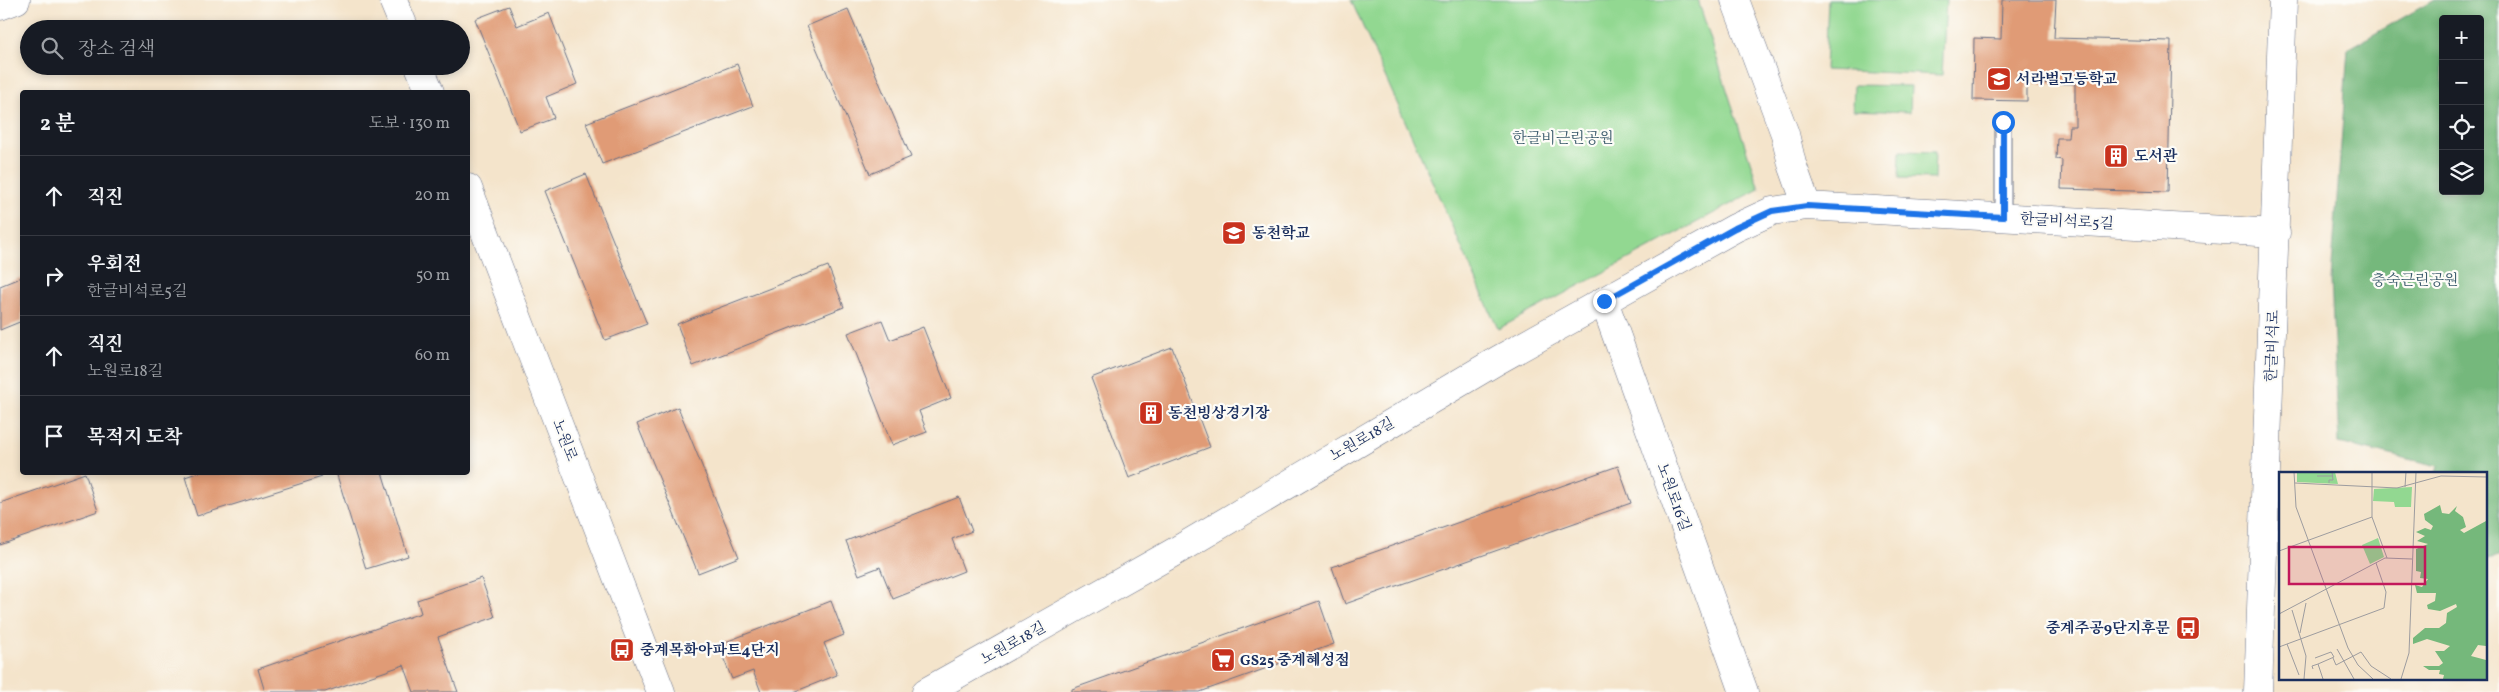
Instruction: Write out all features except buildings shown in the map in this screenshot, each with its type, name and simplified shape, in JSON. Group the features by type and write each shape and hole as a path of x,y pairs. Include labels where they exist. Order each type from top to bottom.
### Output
{"street":[{"path":"0,6 16,0"},
{"path":"393,0 401,20"},
{"path":"1735,0 1785,134 1792,164 1807,206"},
{"name":"한글비석로","path":"2258,692 2283,0"},
{"path":"423,75 429,90"},
{"name":"노원로","path":"470,193 661,692"},
{"name":"한글비석로5길","path":"1807,206 2276,233"},
{"name":"노원로18길","path":"926,692 1176,551 1498,360 1735,228 1772,211 1807,206"},
{"name":"노원로16길","path":"1604,301 1744,692"}],"lane":[{"path":"2003,122 2003,217"}],"green space":[{"name":"한글비근린공원","path":"1351,0 1698,0 1759,189 1498,329"},
{"path":"1828,0 1946,0 1942,75 1825,70"},
{"name":"충숙근린공원","path":"2434,0 2499,0 2499,557 2486,559 2486,472 2436,472 2438,466 2339,443 2331,280 2348,49"},
{"path":"1854,85 1911,86 1910,112 1853,110"},
{"path":"1900,151 1935,152 1934,179 1899,178"}],"place":[{"name":"서라벌고등학교","path":"1999,79"},
{"name":"도서관","path":"2116,156"},
{"name":"동천학교","path":"1234,233"},
{"name":"동천빙상경기장","path":"1151,413"},
{"name":"중계주공9단지후문","path":"2188,628"},
{"name":"중계목화아파트4단지","path":"622,650"},
{"name":"GS25 중계혜성점","path":"1223,660"}],"route":[{"path":"1604,301 1735,228 1772,211 1807,206 2003,217 2003,122"}]}
